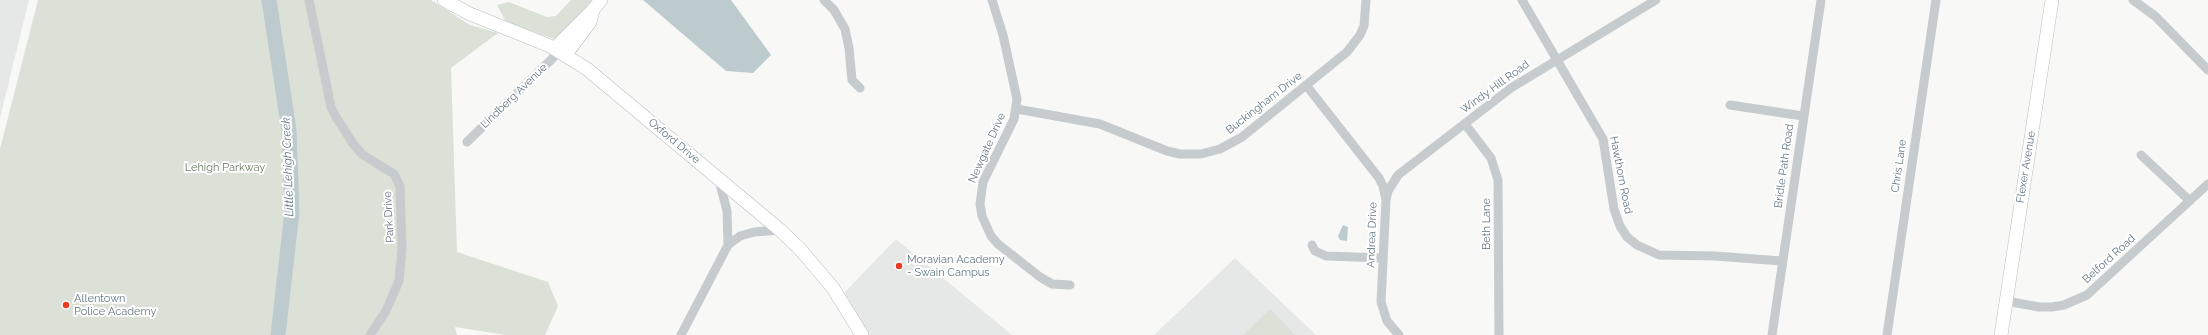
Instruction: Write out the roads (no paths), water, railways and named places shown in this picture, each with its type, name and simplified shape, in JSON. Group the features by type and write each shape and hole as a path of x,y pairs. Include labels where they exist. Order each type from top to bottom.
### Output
{"main road":[{"name":"Oxford Drive","path":"444,0 470,14 560,51 588,69 780,230 805,255 833,288 862,335"},
{"name":"Flexer Avenue","path":"2001,335 2052,0"},
{"name":"Lindberg Avenue","path":"560,51 570,49 590,22 597,5"}],"street":[{"name":"Park Drive","path":"309,0 331,107 354,145 363,154 394,174 400,186 402,249 399,281 386,311 370,335"},
{"path":"824,0 834,10 845,29 849,48 852,80 860,88"},
{"name":"Newgate Drive","path":"992,0 1004,35 1014,81 1017,109 1014,119 983,182 980,204 982,216 988,231 998,244 1040,277 1052,284 1070,285"},
{"name":"Buckingham Drive","path":"1017,109 1094,123 1167,151 1194,155 1214,151 1233,143 1306,85 1354,44 1364,26 1366,0"},
{"name":"Hawthorn Road","path":"1522,0 1603,138 1617,219 1636,245 1647,251 1669,257 1715,256 1782,262"},
{"name":"Windy Hill Road","path":"1386,200 1388,191 1398,176 1511,88 1557,58 1656,0"},
{"name":"Bridle Path Road","path":"1772,335 1821,0"},
{"name":"Chris Lane","path":"1887,335 1936,0"},
{"path":"2133,0 2155,16 2208,70"},
{"name":"Lindberg Avenue","path":"467,142 560,51"},
{"name":"Andrea Drive","path":"1306,85 1379,178 1383,186 1386,200 1383,258 1383,311 1387,321 1399,335"},
{"path":"1730,105 1803,116"},
{"name":"Beth Lane","path":"1464,124 1491,158 1498,180 1498,335"},
{"path":"2141,155 2190,201"},
{"path":"719,179 727,211 728,245"},
{"name":"Belford Road","path":"2006,301 2039,307 2052,307 2076,301 2092,292 2208,184"},
{"path":"681,335 728,245 740,236 754,232 780,230"},
{"path":"1312,245 1315,251 1326,256 1383,258"}],"waterway":[{"name":"Little Lehigh Creek","path":"269,0 289,130 292,212 278,335"}],"place":[{"name":"Moravian Academy - Swain Campus","path":"899,266"},
{"name":"Allentown Police Academy","path":"66,305"}],"park label":[{"name":"Lehigh Parkway","path":"225,168"}]}
